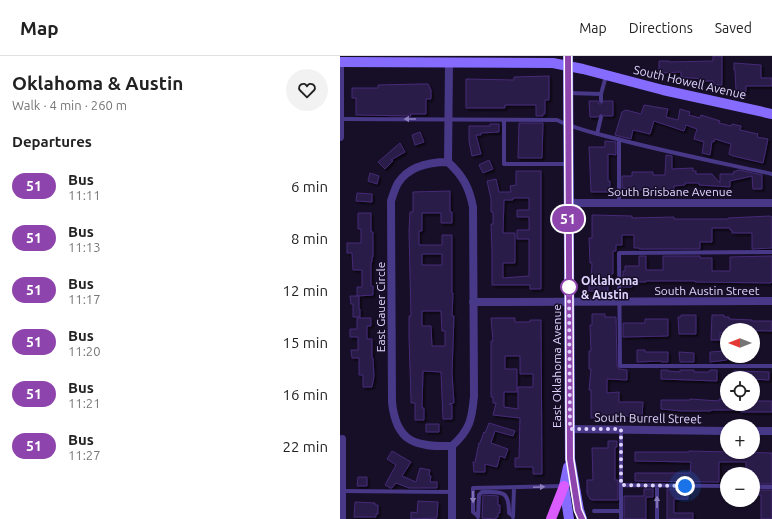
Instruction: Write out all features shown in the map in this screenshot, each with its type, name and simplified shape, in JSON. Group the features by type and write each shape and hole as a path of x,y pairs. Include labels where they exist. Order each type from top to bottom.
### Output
{"main road":[{"name":"South Howell Avenue","path":"340,62 553,64 568,61 606,75 663,90 772,114"},
{"name":"East Oklahoma Avenue","path":"568,61 570,459 578,510 582,519"},
{"name":"East Oklahoma Avenue","path":"569,519 564,486 570,459"},
{"path":"551,519 564,486"}],"street":[{"path":"340,62 340,137"},
{"path":"449,63 448,162 458,171 465,182 470,192 473,207 474,396 469,426 462,437 452,446 452,519"},
{"name":"East Gauer Circle","path":"448,162 433,162 417,166 406,174 397,184 391,201 392,402 394,416 399,429 409,440 422,444 452,446"},
{"name":"South Brisbane Avenue","path":"568,203 772,203"},
{"name":"South Austin Street","path":"473,302 772,302"},
{"name":"South Burrell Street","path":"570,429 720,430"},
{"path":"760,431 772,431"},
{"path":"342,439 342,519"}],"lane":[{"path":"601,101 601,94 606,75"},
{"path":"568,93 601,94"},
{"path":"598,134 601,116"},
{"path":"340,119 557,120 598,134 772,174"},
{"path":"504,120 504,164 568,164"},
{"path":"619,139 619,203"},
{"path":"772,252 619,252 620,366 772,366"},
{"path":"621,429 621,519"},
{"path":"621,485 720,486"},
{"path":"478,518 473,512 473,488 564,486"},
{"path":"657,486 657,519"},
{"path":"760,487 772,487"},
{"path":"513,518 514,488"},
{"path":"342,491 452,492"},
{"path":"478,518 480,493 499,492 502,492 508,498 509,513 513,518"},
{"path":"594,511 621,511"}],"building":[{"path":"713,56 722,56 722,85 714,85 713,81 702,81 702,79 681,77 681,72 660,73 661,71 659,71 659,61 713,61"},
{"path":"734,63 761,65 761,78 772,78 772,86 746,86 746,92 736,90"},
{"path":"549,76 549,100 545,100 545,114 543,114 543,116 536,116 536,105 505,105 505,108 466,108 466,79 514,80 514,77"},
{"path":"428,84 431,90 431,99 426,99 426,114 410,114 411,116 356,115 356,98 352,98 352,88 378,88 378,85"},
{"path":"589,101 598,101 599,104 601,104 604,101 613,101 613,116 604,116 601,114 598,117 590,117"},
{"path":"644,105 668,109 666,117 678,120 680,109 690,112 689,115 700,118 701,115 720,121 719,123 731,126 732,124 741,126 740,130 758,134 757,137 768,139 763,163 729,154 731,144 715,139 714,142 712,141 710,155 702,153 704,142 694,139 697,129 686,125 684,131 654,121 650,134 633,130 631,139 615,135 622,112 626,110 641,114"},
{"path":"519,123 543,123 542,158 518,158"},
{"path":"490,124 499,124 499,132 481,133 481,135 476,135 481,154 472,156 469,141 469,126 490,126"},
{"path":"420,132 424,142 415,145 412,135"},
{"path":"605,141 616,142 616,155 608,154 608,181 610,181 610,192 591,192 589,147 605,147"},
{"path":"400,143 405,152 391,160 393,161 385,169 378,162"},
{"path":"666,155 672,156 672,169 693,168 693,171 696,171 696,174 712,174 720,183 720,174 734,174 733,172 739,170 762,175 762,189 753,189 752,176 730,181 730,187 699,185 699,183 685,183 685,185 674,186 674,189 633,190 622,188 622,176 632,176 632,172 653,172 653,175 665,175"},
{"path":"489,160 493,169 483,173 479,165"},
{"path":"516,171 541,171 541,289 530,289 530,285 492,285 491,224 493,224 493,212 491,212 491,199 487,181 496,179 499,192 511,192 510,186 516,185","holes":["513,198 529,198 529,210 517,210 517,217 529,217 529,230 517,230 517,239 529,239 529,276 503,278 503,263 515,263 515,233 503,233 504,200 513,200"]},
{"path":"370,173 379,176 377,184 368,181"},
{"path":"450,191 450,212 452,212 452,223 441,223 441,213 422,213 422,231 419,231 419,245 442,245 442,235 452,235 452,316 454,316 452,373 454,403 449,404 452,405 452,419 443,419 441,372 423,371 422,408 424,408 424,420 415,420 415,403 411,403 409,337 409,316 411,316 409,231 410,212 413,212 413,192","holes":["422,254 442,254 442,265 422,265","422,311 441,311 442,331 445,331 445,346 432,346 431,326 422,326"]},
{"path":"357,193 372,194 372,202 356,201"},
{"path":"358,213 371,213 373,257 371,262 371,286 373,286 373,295 357,296 357,287 362,287 362,270 353,270 352,253 347,253 347,243 361,243 361,229 358,229"},
{"path":"592,215 632,216 632,218 674,217 674,219 728,219 770,216 772,217 772,248 752,249 752,233 732,233 730,228 712,228 712,242 700,242 700,249 639,249 634,248 634,235 622,235 622,245 616,245 616,251 613,251 613,274 611,274 611,278 608,278 608,292 589,291 592,263 590,263 589,238 592,238"},
{"path":"639,256 646,256 646,270 663,270 663,256 700,256 700,258 712,258 712,271 730,271 730,257 772,256 772,282 646,281 632,282 632,287 623,287 623,271 625,271 625,266 639,266"},
{"path":"350,296 359,296 360,317 353,317 353,304 351,304"},
{"path":"592,314 605,314 605,317 616,317 617,366 619,369 627,370 627,380 607,379 607,393 619,392 619,402 643,402 642,416 591,418 591,390 589,390 591,369 589,369 589,351 591,351 590,325 592,325"},
{"path":"681,315 696,315 696,334 679,334 678,317 681,317"},
{"path":"712,315 724,315 724,317 729,317 729,319 772,321 772,331 760,331 760,323 720,323 720,340 711,340"},
{"path":"357,318 371,318 371,326 367,326 367,339 372,339 374,376 372,387 363,387 363,375 359,375 359,358 352,358 351,350 358,350 358,337 350,337 350,329 357,329"},
{"path":"491,318 515,318 515,322 541,320 542,474 533,474 533,467 515,467 515,458 519,458 520,418 493,415 496,403 493,403 493,397 491,397 491,341 493,341","holes":["505,356 520,356 520,374 533,374 533,387 518,387 518,409 504,407 504,392 517,392 517,369 505,369"]},
{"path":"645,319 668,319 668,336 623,337 623,323 645,323"},
{"path":"637,350 645,350 645,352 668,352 668,362 637,362"},
{"path":"720,351 720,361 710,362 710,352"},
{"path":"679,352 694,353 694,362 680,362"},
{"path":"661,370 680,372 680,370 694,370 694,372 708,372 710,370 717,370 717,381 661,379"},
{"path":"760,372 769,372 769,380 760,379"},
{"path":"720,399 720,410 682,411 661,409 661,400 719,401"},
{"path":"760,401 772,401 772,412 741,412 760,411"},
{"path":"489,423 515,431 513,436 495,431 491,443 508,449 505,458 500,456 497,467 485,464 485,472 474,472 473,462 475,462 479,443"},
{"path":"426,424 439,424 439,432 426,432"},
{"path":"608,441 617,441 617,447 615,447 615,480 618,480 618,500 592,500 587,493 587,480 593,480 592,448 608,448"},
{"path":"392,451 411,462 402,476 416,482 420,468 430,470 430,482 437,482 437,488 409,488 396,483 392,488 390,488 385,485 396,465 387,459"},
{"path":"635,452 720,452 720,459 760,459 760,453 772,453 772,484 760,484 760,467 746,467 746,462 719,462 719,482 635,481 635,473 690,473 691,462 635,461"},
{"path":"358,477 367,477 367,486 357,486"},
{"path":"644,489 653,489 653,497 646,497 646,519 624,519 624,496 644,496"},
{"path":"667,489 688,489 688,499 674,499 674,513 693,513 693,519 667,519"},
{"path":"760,490 772,490 772,519 761,519"},
{"path":"483,495 498,496 500,513 498,513 498,517 496,517 496,519 482,518"},
{"path":"418,501 438,502 437,518 411,519 411,512 417,513"},
{"path":"355,502 375,503 375,505 378,505 378,514 376,514 376,517 354,517"}],"bus line":[{"name":"51","path":"568,56 570,459 578,510 582,519"}],"place":[{"name":"Oklahoma & Austin","path":"569,287"}],"route":[{"path":"569,287 570,429 621,429 621,485 685,486"}]}
